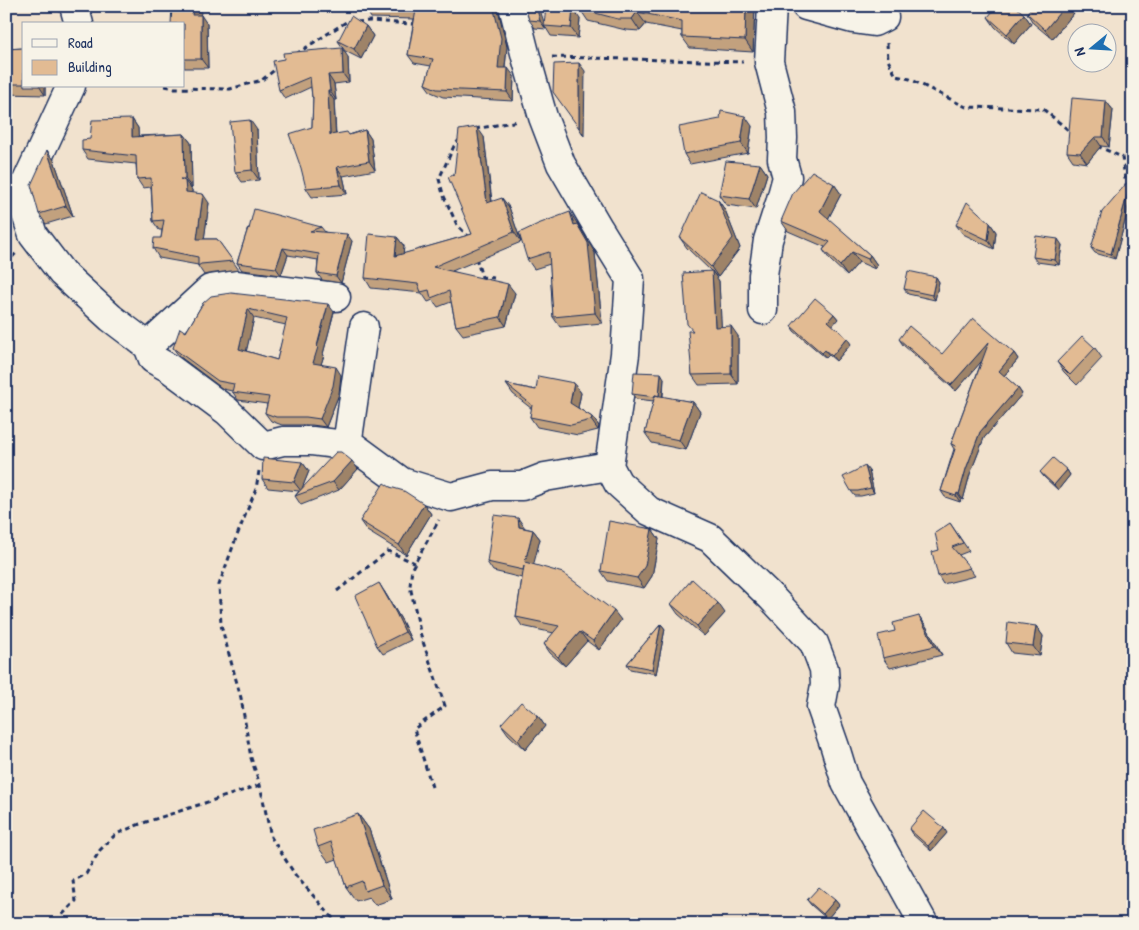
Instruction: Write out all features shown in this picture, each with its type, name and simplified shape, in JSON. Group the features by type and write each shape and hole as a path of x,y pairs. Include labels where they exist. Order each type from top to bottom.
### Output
{"street":[{"path":"74,6 78,22"},
{"path":"513,6 543,117 561,164 630,279 626,354 609,466 618,483 649,511 710,538 772,597 814,643 824,669 825,684 821,707 846,783 924,924"},
{"path":"763,310 763,275 768,240 787,177 782,159 782,112 769,62 772,6"},
{"path":"806,6 853,19 874,22 884,17"},
{"path":"70,88 13,192 34,235 62,272 111,318 148,346 153,359 169,368 226,411 263,446 283,441 312,441 353,446 402,482 451,497 492,486 522,486 544,477 609,466"},
{"path":"148,346 210,289 236,285 336,297"},
{"path":"347,446 364,327"}],"path":[{"path":"915,6 930,6"},
{"path":"884,17 888,60 896,76 910,79 966,108 1042,109 1075,136"},
{"path":"295,54 346,22 370,21 412,24 420,22"},
{"path":"526,57 769,62"},
{"path":"174,88 230,89 262,80 281,65"},
{"path":"468,130 543,117"},
{"path":"463,135 454,146 438,179 457,224 470,238 473,246"},
{"path":"1090,143 1122,157 1127,192"},
{"path":"475,253 482,276 494,278"},
{"path":"263,446 256,489 219,585 221,625 242,698 251,758 260,785 271,837 296,876 338,924"},
{"path":"432,787 414,729 445,706 421,636 410,586 412,568 451,497"},
{"path":"337,591 388,551 415,564"},
{"path":"62,924 63,914 76,901 73,881 86,874 100,850 116,834 140,824 260,785"}],"building":[{"path":"172,6 194,6 192,15 201,15 201,59 185,59 185,22 171,22"},
{"path":"366,6 493,6 501,38 498,68 508,68 507,92 437,89 425,84 433,59 408,55 416,10 366,9"},
{"path":"525,6 536,6 540,21 529,20"},
{"path":"546,6 573,9 571,28 544,26"},
{"path":"580,6 746,6 745,40 682,37 682,21 637,12 632,19 618,19 580,9"},
{"path":"997,6 1015,6 1024,14 1007,34 988,17"},
{"path":"1033,6 1065,6 1045,30 1027,13"},
{"path":"351,16 366,26 354,49 338,41"},
{"path":"22,48 22,84 6,84 6,49"},
{"path":"342,48 343,74 328,75 330,135 347,132 349,135 365,130 369,161 337,167 341,185 306,188 289,134 312,127 313,97 310,77 279,90 273,61 284,59 283,53"},
{"path":"579,63 579,128 553,92 554,64"},
{"path":"1072,98 1106,101 1103,137 1095,137 1080,153 1067,152"},
{"path":"721,111 745,116 741,143 684,154 679,127 720,119"},
{"path":"132,119 132,137 184,134 185,179 180,179 185,181 186,192 203,194 197,239 217,239 233,261 201,264 198,266 198,257 153,248 154,238 161,238 164,220 153,221 151,178 137,179 136,156 82,150 82,140 90,139 92,120"},
{"path":"250,120 252,170 235,172 230,122"},
{"path":"477,127 487,203 502,198 514,232 433,267 508,284 500,317 456,326 449,291 431,298 429,290 421,292 418,284 365,278 369,234 397,237 395,256 472,234 448,177 454,175 459,130"},
{"path":"47,150 66,206 39,214 31,185"},
{"path":"726,161 760,164 749,199 719,195"},
{"path":"812,171 834,184 820,211 870,255 868,259 852,252 840,266 823,250 830,242 781,221 793,193"},
{"path":"1132,177 1111,254 1091,248 1102,212"},
{"path":"701,192 718,200 733,238 711,267 680,238"},
{"path":"1133,201 1133,213 1127,208"},
{"path":"967,202 990,223 988,240 956,225"},
{"path":"254,209 321,227 310,231 347,234 336,276 317,273 319,254 283,248 276,268 237,263"},
{"path":"570,212 574,225 577,224 588,243 595,313 553,317 549,252 527,259 519,233"},
{"path":"1036,236 1058,239 1055,260 1033,257"},
{"path":"712,271 715,327 731,326 731,374 692,375 688,331 693,331 687,324 683,273"},
{"path":"908,271 936,277 932,295 904,289"},
{"path":"231,293 328,304 313,363 336,367 333,386 320,419 276,417 265,413 269,397 232,392 234,384 218,381 173,348 180,328 186,332 203,303 211,296","holes":["248,309 287,318 277,360 239,349"]},
{"path":"815,298 834,314 828,321 847,338 832,356 825,350 822,353 791,326"},
{"path":"973,318 1014,353 999,371 1018,388 980,432 959,494 957,493 956,496 941,491 956,446 951,444 989,342 951,385 899,339 909,326 942,354"},
{"path":"1082,336 1095,348 1070,375 1057,362"},
{"path":"634,372 661,373 659,396 632,394"},
{"path":"538,376 574,383 570,403 592,417 591,420 571,425 530,417 532,405 506,384 536,390"},
{"path":"655,395 693,402 679,440 645,433"},
{"path":"336,452 341,452 352,461 333,482 295,496"},
{"path":"263,458 302,462 294,482 262,479"},
{"path":"1053,458 1067,470 1054,485 1040,472"},
{"path":"865,466 871,488 851,491 843,477"},
{"path":"384,483 404,491 424,504 399,545 360,521"},
{"path":"494,515 518,518 519,527 533,530 525,562 563,573 614,611 593,641 580,632 558,657 544,644 559,626 516,617 524,566 523,570 487,562"},
{"path":"609,521 652,529 645,566 637,578 601,571"},
{"path":"950,523 963,543 952,547 970,568 938,576 932,552 939,550 935,533"},
{"path":"692,579 718,603 697,626 671,604"},
{"path":"379,583 405,632 377,646 355,596"},
{"path":"919,616 935,646 883,658 878,635 895,631 893,623"},
{"path":"1008,622 1036,626 1033,646 1006,643"},
{"path":"661,624 652,669 627,664"},
{"path":"521,702 538,716 518,740 501,724"},
{"path":"924,811 944,828 928,846 909,829"},
{"path":"358,814 382,885 365,891 362,881 346,887 331,842 318,847 313,830"},
{"path":"819,887 835,900 823,914 807,900"},
{"path":"881,920 885,924 877,924"}]}
